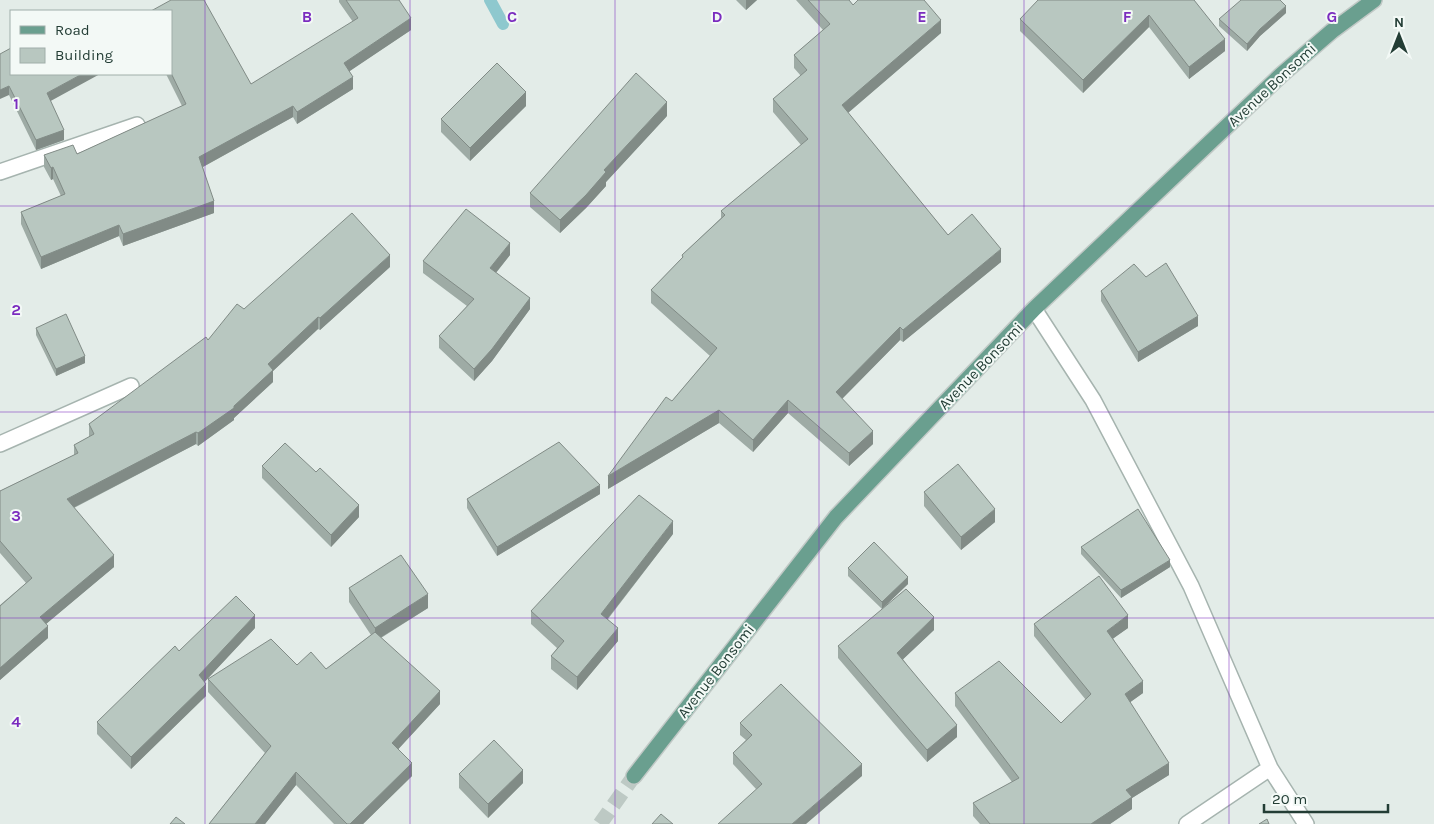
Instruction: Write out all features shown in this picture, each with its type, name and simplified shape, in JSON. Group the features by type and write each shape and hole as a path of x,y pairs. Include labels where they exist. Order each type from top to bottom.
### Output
{"main road":[{"name":"Avenue Bonsomi","path":"634,776 836,517 1034,309 1281,75 1332,31 1374,0"}],"street":[{"path":"0,172 137,125"},
{"path":"1034,309 1093,400 1192,586 1270,768 1306,824"},
{"path":"0,444 132,386"},
{"path":"1187,824 1270,768"}],"building":[{"path":"171,0 204,0 251,84 358,18 346,0 399,0 411,18 344,63 353,77 297,112 293,106 199,157 214,201 123,234 119,225 41,257 21,212 65,194 53,167 51,168 44,155 73,145 77,154 186,104 172,75 172,10 153,10"},
{"path":"808,0 849,0 853,5 858,0 924,0 941,20 842,105 948,235 972,214 1001,249 903,330 900,327 836,392 873,431 849,453 788,400 753,440 719,410 608,476 666,397 672,401 717,348 651,290 683,257 682,255 725,215 721,211 808,139 773,99 807,70 794,55 830,24"},
{"path":"1038,0 1194,0 1225,39 1189,67 1149,15 1083,80 1020,19"},
{"path":"1241,0 1280,0 1286,6 1260,29 1247,44 1219,19"},
{"path":"10,49 10,75 80,75 47,93 64,130 36,140 9,86 0,90 0,54"},
{"path":"497,63 526,92 470,148 441,119"},
{"path":"636,73 667,102 604,170 606,172 586,195 560,220 530,193"},
{"path":"466,209 510,243 490,268 530,298 492,349 474,369 439,336 474,299 423,261"},
{"path":"352,213 390,255 320,318 318,317 268,364 273,370 234,408 198,433 196,432 67,499 114,555 40,617 48,626 0,668 0,606 32,578 0,541 0,491 78,453 74,445 94,434 89,424 206,337 208,340 237,304 244,309"},
{"path":"1166,263 1198,316 1138,352 1101,291 1134,264 1146,277"},
{"path":"66,314 85,356 56,369 36,328"},
{"path":"559,442 600,485 497,547 467,499"},
{"path":"285,443 316,472 320,468 359,505 331,535 262,466"},
{"path":"958,464 995,509 961,537 924,492"},
{"path":"639,495 673,521 601,614 618,628 577,677 551,656 564,641 531,611"},
{"path":"1138,509 1170,560 1121,590 1081,547"},
{"path":"874,542 908,577 882,602 848,568"},
{"path":"401,555 428,594 375,628 349,588"},
{"path":"1099,576 1128,615 1107,631 1143,681 1125,694 1169,763 1126,790 1132,797 1091,824 990,824 973,803 1019,778 955,693 999,661 1061,723 1091,694 1034,624"},
{"path":"906,589 934,617 897,653 957,725 927,750 838,646"},
{"path":"236,596 255,615 199,675 206,684 131,757 97,722 175,646 179,651"},
{"path":"375,632 440,691 392,743 412,763 350,824 347,824 296,772 255,824 209,824 271,746 208,679 271,639 297,665 311,652 326,669"},
{"path":"781,684 862,764 792,824 718,824 762,784 733,753 752,735 740,723"},
{"path":"494,740 523,770 488,804 459,774"},
{"path":"661,814 673,824 652,824"},
{"path":"176,817 185,824 170,824"},
{"path":"1267,819 1269,824 1259,824"}],"waterway":[{"path":"490,0 503,24"}],"tunnel":[{"path":"600,824 634,776"}]}
